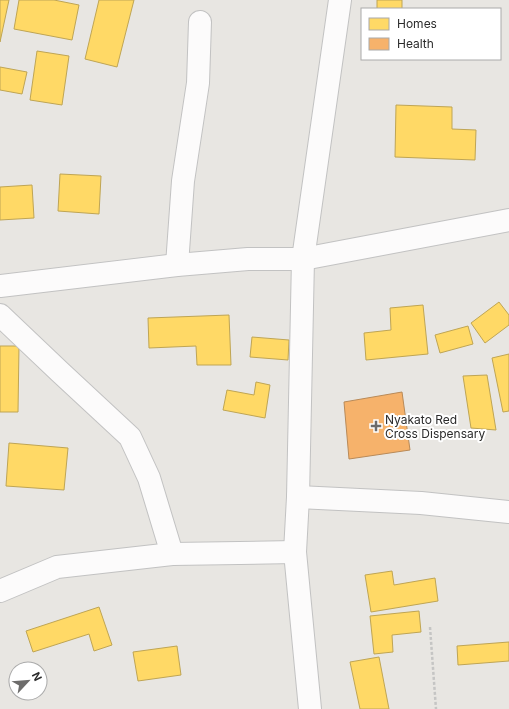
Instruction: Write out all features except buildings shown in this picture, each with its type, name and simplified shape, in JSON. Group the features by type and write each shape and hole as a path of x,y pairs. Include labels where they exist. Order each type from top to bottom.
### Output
{"street":[{"path":"310,709 295,552 298,497 303,259 340,0"},
{"path":"177,265 183,181 198,83 200,22"},
{"path":"0,286 177,265 248,259 303,259 509,220"},
{"path":"0,315 130,437 149,478 172,554"},
{"path":"298,497 421,503 509,512"},
{"path":"0,591 57,567 172,554 295,552"}],"path":[{"path":"430,627 436,709"}],"place":[{"name":"Nyakato Red Cross Dispensary","path":"376,426"}]}
